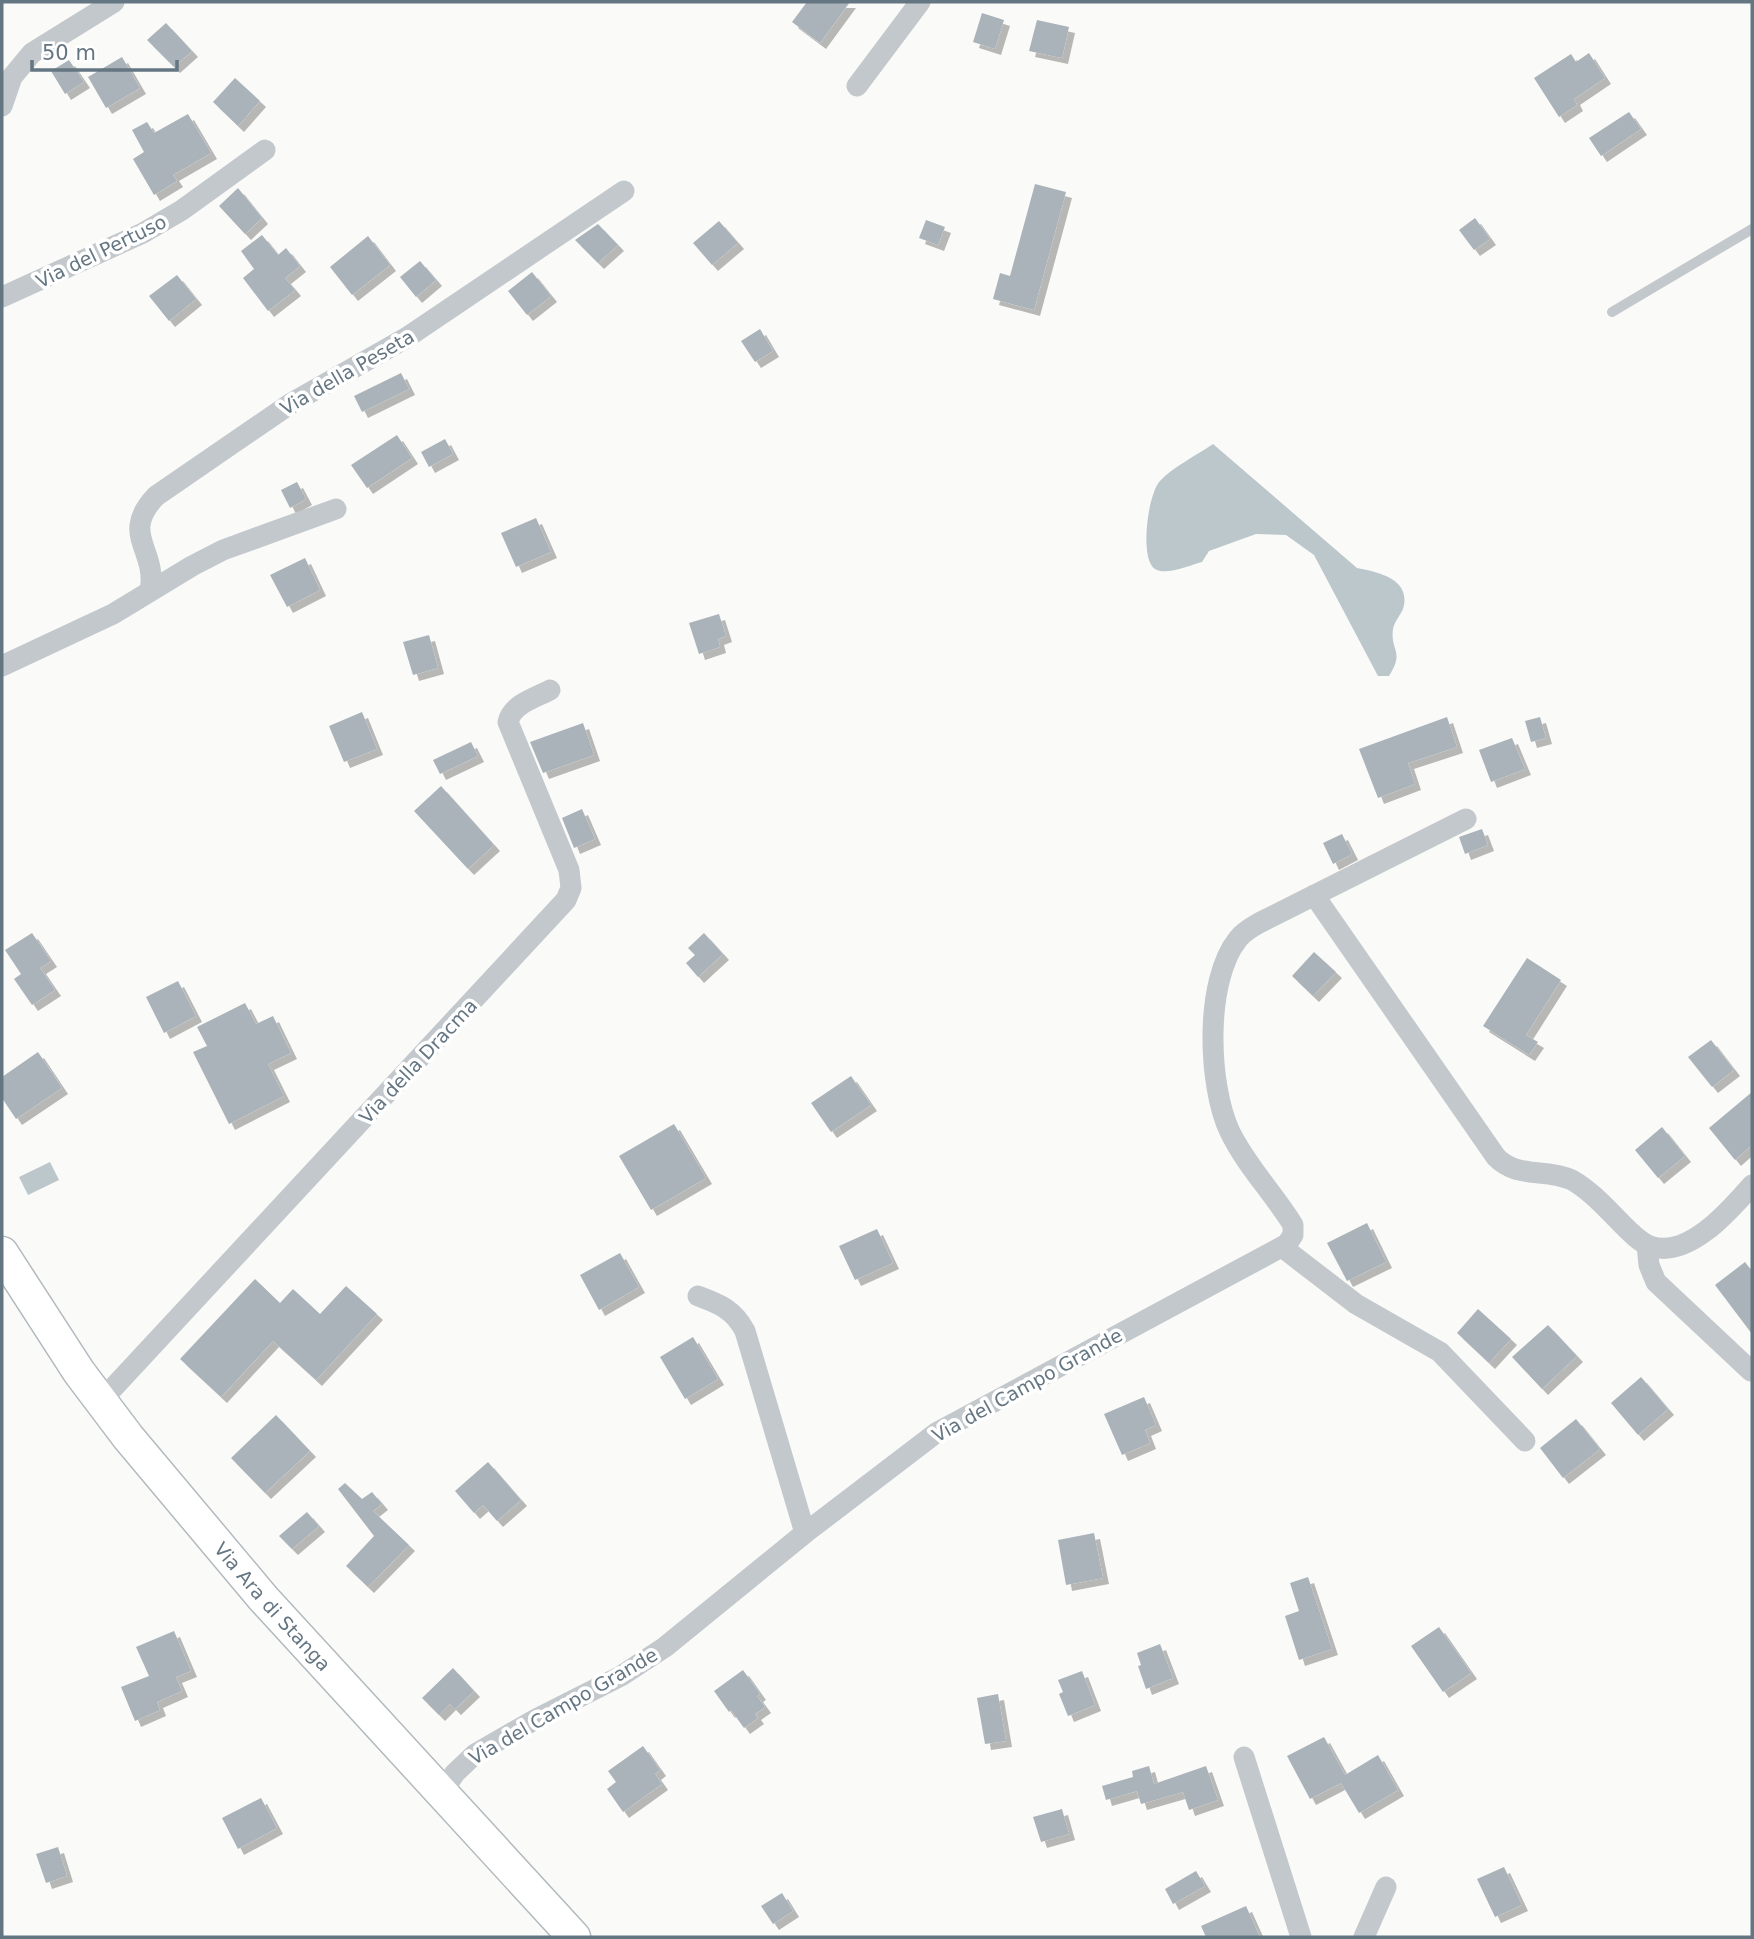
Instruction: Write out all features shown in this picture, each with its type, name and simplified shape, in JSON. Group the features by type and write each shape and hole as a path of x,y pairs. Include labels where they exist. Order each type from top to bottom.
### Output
{"street":[{"path":"2,106 12,77 26,58 85,9 114,2"},
{"path":"857,86 920,2"},
{"name":"Via del Pertuso","path":"2,297 143,233 182,210 265,150"},
{"name":"Via della Peseta","path":"150,591 151,571 139,524 145,509 156,496 290,404 406,338 624,191"},
{"path":"2,666 113,614 223,550 335,509"},
{"name":"Via della Dracma","path":"100,1402 566,900 571,888 569,870 508,722 509,716 516,708 550,690"},
{"path":"1466,819 1253,927 1238,939 1220,983 1213,1026 1214,1065 1220,1106 1235,1141 1293,1225 1291,1240 1282,1247 1356,1304 1432,1346 1447,1358 1525,1441"},
{"path":"1314,895 1496,1157 1512,1169 1546,1173 1575,1182 1591,1193 1647,1245 1659,1248 1671,1247 1698,1236 1716,1223 1752,1185"},
{"path":"1647,1245 1649,1265 1656,1282 1751,1371"},
{"name":"Via del Campo Grande","path":"442,1792 455,1773 475,1754 640,1664 687,1630 805,1533 914,1448 943,1429 1282,1247"},
{"name":"Via Ara di Stanga","path":"2,1252 100,1402 262,1598 573,1937"},
{"path":"698,1296 726,1308 736,1316 745,1331 805,1533"},
{"path":"1244,1756 1301,1937"},
{"path":"1364,1937 1386,1887"}],"lane":[{"path":"1612,312 1752,229"}],"shaded area":[{"path":"1213,444 1357,568 1383,575 1403,590 1403,609 1393,629 1397,656 1389,676 1378,676 1314,555 1286,535 1256,534 1209,551 1202,562 1172,571 1160,571 1150,563 1147,553 1147,526 1156,488 1172,471"},
{"path":"50,1162 59,1180 28,1195 19,1177"}],"building":[{"path":"807,2 850,2 820,43 792,22"},
{"path":"982,13 1004,20 995,49 973,42"},
{"path":"1037,20 1069,27 1062,58 1029,51"},
{"path":"166,23 192,51 174,67 147,40"},
{"path":"1589,53 1605,78 1574,99 1577,105 1559,117 1534,78 1571,54 1576,62"},
{"path":"122,57 140,88 106,108 88,77"},
{"path":"69,60 84,82 65,94 51,71"},
{"path":"235,78 260,101 238,126 213,102"},
{"path":"1629,112 1641,129 1601,156 1589,138"},
{"path":"188,114 211,153 173,175 177,181 154,195 133,159 144,152 132,130 147,122 154,133"},
{"path":"1035,184 1066,192 1034,310 993,299 1000,273 1010,276"},
{"path":"238,188 262,218 245,234 219,206"},
{"path":"1475,218 1490,239 1474,250 1459,230"},
{"path":"926,220 945,227 938,245 919,238"},
{"path":"719,221 738,243 712,265 693,243"},
{"path":"598,224 618,245 598,263 575,240"},
{"path":"262,235 278,255 286,248 300,266 285,278 295,290 268,311 243,278 254,269 241,251"},
{"path":"368,236 390,265 352,295 330,267"},
{"path":"420,261 436,280 416,297 400,277"},
{"path":"532,272 551,296 527,315 508,291"},
{"path":"177,275 196,299 169,321 149,296"},
{"path":"760,329 773,351 755,362 741,341"},
{"path":"401,373 409,389 362,412 354,396"},
{"path":"397,435 412,458 367,488 351,465"},
{"path":"445,439 453,454 429,467 421,452"},
{"path":"297,482 306,499 290,508 281,490"},
{"path":"536,518 551,552 516,567 501,533"},
{"path":"305,558 320,590 287,607 270,575"},
{"path":"719,614 726,636 718,639 720,647 699,654 689,623"},
{"path":"429,635 438,668 413,675 403,642"},
{"path":"362,712 377,749 344,762 329,726"},
{"path":"1447,717 1457,747 1408,763 1415,784 1378,798 1359,749"},
{"path":"1540,717 1546,738 1531,742 1525,721"},
{"path":"583,723 594,755 543,773 530,742"},
{"path":"1512,738 1525,769 1491,782 1479,750"},
{"path":"471,742 478,756 440,774 433,760"},
{"path":"441,786 494,845 468,869 414,811"},
{"path":"582,809 595,839 574,848 562,818"},
{"path":"1482,829 1488,845 1465,854 1459,837"},
{"path":"1342,834 1352,854 1333,864 1323,843"},
{"path":"32,933 51,961 40,968 55,990 32,1005 14,979 21,974 5,950"},
{"path":"704,933 723,954 698,977 686,963 695,955 688,948"},
{"path":"1314,952 1336,972 1313,996 1292,976"},
{"path":"1527,958 1561,980 1526,1035 1538,1042 1529,1055 1483,1026"},
{"path":"178,981 196,1016 164,1033 146,997"},
{"path":"245,1003 256,1024 273,1016 291,1053 268,1064 284,1096 229,1124 193,1052 207,1046 197,1027"},
{"path":"1711,1040 1734,1070 1712,1087 1688,1057"},
{"path":"38,1052 62,1088 16,1119 2,1098 2,1077"},
{"path":"851,1076 871,1105 831,1132 811,1103"},
{"path":"1752,1092 1752,1145 1735,1160 1709,1128"},
{"path":"674,1124 706,1178 651,1210 619,1156"},
{"path":"1662,1127 1685,1156 1658,1178 1635,1150"},
{"path":"1367,1223 1386,1262 1347,1281 1327,1243"},
{"path":"877,1229 893,1263 855,1280 839,1246"},
{"path":"620,1253 639,1287 599,1310 580,1275"},
{"path":"1745,1262 1752,1271 1752,1334 1715,1285"},
{"path":"255,1279 280,1303 293,1289 320,1314 346,1286 377,1314 316,1380 273,1341 221,1397 180,1359"},
{"path":"1478,1309 1511,1339 1489,1363 1457,1333"},
{"path":"1548,1325 1577,1356 1542,1389 1512,1357"},
{"path":"693,1337 718,1379 685,1399 660,1357"},
{"path":"1641,1377 1668,1409 1638,1435 1611,1403"},
{"path":"1144,1397 1156,1425 1145,1430 1150,1443 1122,1455 1104,1414"},
{"path":"276,1415 310,1451 265,1493 231,1458"},
{"path":"1576,1419 1600,1449 1563,1478 1540,1448"},
{"path":"488,1462 521,1500 497,1521 483,1505 474,1513 455,1491"},
{"path":"345,1483 362,1499 372,1492 382,1504 373,1511 409,1545 368,1587 346,1566 374,1536 338,1489"},
{"path":"307,1512 319,1526 292,1549 279,1536"},
{"path":"1094,1533 1103,1578 1066,1585 1058,1540"},
{"path":"1308,1577 1332,1649 1299,1660 1285,1616 1299,1611 1290,1583"},
{"path":"1439,1627 1471,1673 1443,1692 1411,1646"},
{"path":"174,1631 191,1671 176,1677 182,1691 157,1702 160,1710 135,1721 121,1687 149,1676 136,1647"},
{"path":"1160,1644 1173,1678 1146,1689 1138,1666 1141,1665 1137,1653"},
{"path":"453,1668 474,1691 455,1709 450,1704 439,1715 422,1698"},
{"path":"743,1670 760,1694 757,1696 765,1707 755,1714 758,1718 744,1728 714,1691"},
{"path":"1082,1671 1095,1705 1068,1716 1059,1694 1063,1692 1058,1680"},
{"path":"998,1694 1006,1741 985,1744 977,1698"},
{"path":"1324,1737 1345,1775 1378,1755 1398,1790 1359,1813 1341,1783 1310,1799 1287,1756"},
{"path":"643,1746 660,1770 655,1774 662,1784 623,1812 607,1789 616,1782 608,1771"},
{"path":"1149,1766 1154,1784 1206,1766 1218,1800 1189,1810 1183,1792 1141,1804 1137,1791 1106,1800 1102,1786 1133,1777 1132,1771"},
{"path":"261,1798 277,1828 238,1849 222,1818"},
{"path":"1062,1809 1069,1834 1041,1842 1033,1817"},
{"path":"58,1847 67,1876 46,1883 36,1854"},
{"path":"1504,1867 1522,1905 1495,1917 1477,1879"},
{"path":"1196,1871 1205,1886 1173,1904 1165,1889"},
{"path":"782,1893 793,1911 773,1924 761,1906"},
{"path":"1246,1906 1260,1937 1206,1937 1201,1926"}]}
